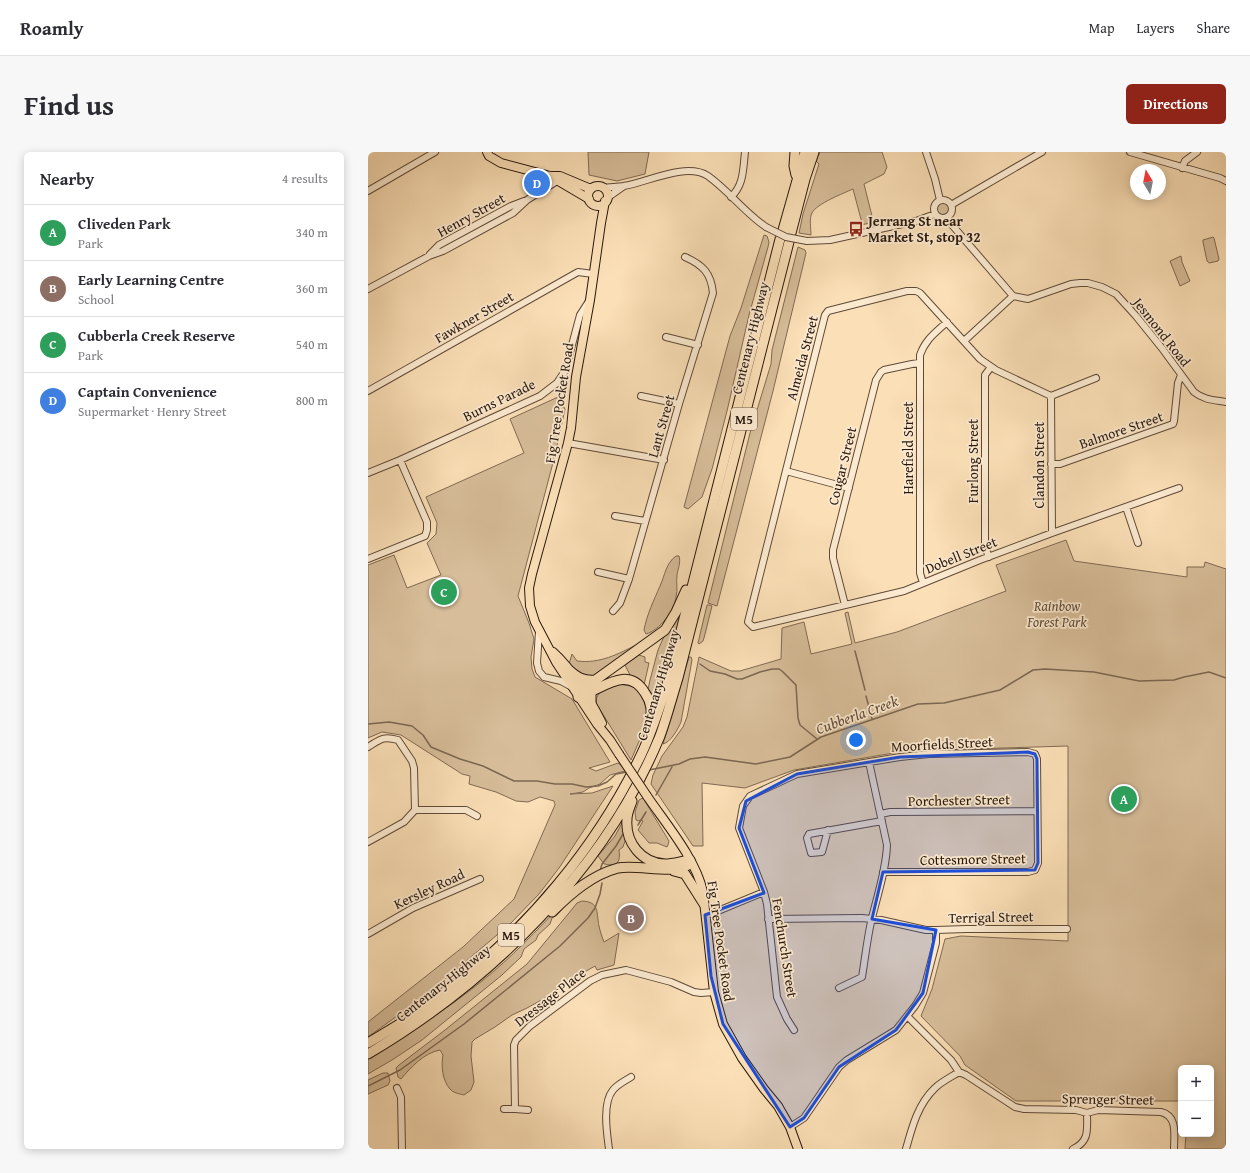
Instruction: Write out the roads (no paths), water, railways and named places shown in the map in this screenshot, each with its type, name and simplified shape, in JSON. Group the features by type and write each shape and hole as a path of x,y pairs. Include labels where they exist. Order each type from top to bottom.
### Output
{"highway":[{"path":"796,152 794,166 801,179"},
{"name":"M5","path":"801,179 805,152"},
{"name":"M5","path":"801,179 814,152"},
{"name":"Centenary Highway","path":"368,1043 410,1017 447,991 514,932 553,890 588,844 616,802 637,763 652,730 669,678 703,543 801,179"},
{"name":"Centenary Highway","path":"368,1054 398,1036 440,1006 504,954 538,919 586,862 616,820 633,792 662,729 678,678 786,236"},
{"path":"586,695 595,680 665,630 684,595 703,543"},
{"path":"570,671 578,678 583,680 595,680"},
{"path":"586,695 610,681 630,680 639,685 647,695 652,712 650,723 652,730"},
{"path":"633,792 632,801 627,815 627,824 631,843 638,852 650,860 661,864 670,864 690,860"},
{"path":"665,869 685,867 690,860"},
{"path":"538,919 550,914 569,896 586,883 618,868 628,867 665,869 685,874 704,904"}],"main road":[{"path":"487,152 489,156 501,163 558,178 591,189"},
{"path":"558,178 590,201 598,205 606,200 607,192 603,188 596,186 591,189 588,194 590,201 597,211 601,223"},
{"name":"Fig Tree Pocket Road","path":"606,200 576,377 571,428 529,588 530,606 533,617 556,662 572,687 586,695 597,724 610,740"},
{"name":"Fig Tree Pocket Road","path":"551,650 561,659 586,695 610,740 690,860 700,880 714,992 722,1024 742,1058 778,1106 790,1127 798,1149"}],"street":[{"path":"368,191 436,152"},
{"path":"731,197 740,188 745,152"},
{"path":"926,152 940,200"},
{"path":"951,205 1042,152"},
{"path":"1130,152 1226,181"},
{"path":"1182,168 1185,161 1197,152"},
{"path":"603,188 624,186 678,172 694,171 707,176 754,219 766,227 786,237 807,241 830,240 916,221 935,214"},
{"name":"Henry Street","path":"368,289 429,256 439,245 511,206 527,200 558,178"},
{"path":"606,200 624,186"},
{"path":"946,218 951,212 951,205 946,200 940,200 934,205 933,208 935,214 940,218 946,218 1013,296 964,341"},
{"name":"Lant Street","path":"613,611 620,603 629,579 679,404 713,293 710,278 697,262 685,257"},
{"name":"Fawkner Street","path":"368,391 578,272 593,274"},
{"name":"Jesmond Road","path":"1013,296 1028,299 1071,284 1088,283 1102,287 1116,294 1136,316 1199,396 1206,400 1226,402"},
{"name":"Almeida Street","path":"748,622 824,315 828,311 908,291 916,291 920,293 980,359 991,367 1051,396"},
{"name":"Burns Parade","path":"368,473 400,460 540,396 557,383 565,371 580,315 590,300"},
{"name":"Harefield Street","path":"923,583 920,574 919,363 923,346 932,335 947,322"},
{"path":"666,337 698,345"},
{"name":"Cougar Street","path":"845,605 833,550 877,378 884,370 919,363"},
{"name":"Furlong Street","path":"989,557 985,547 985,423 986,375 991,367"},
{"name":"Balmore Street","path":"1051,464 1060,464 1173,424 1178,383 1181,375"},
{"path":"1051,396 1096,378"},
{"path":"641,396 679,404"},
{"name":"Clandon Street","path":"1051,396 1052,533"},
{"path":"568,443 664,460"},
{"path":"368,559 425,536 427,530 427,522 400,460"},
{"path":"786,471 849,488"},
{"name":"Dobell Street","path":"748,622 753,627 904,591 1052,533 1179,488"},
{"path":"1126,507 1138,543"},
{"path":"615,516 645,521"},
{"path":"598,572 629,579"},
{"path":"539,630 538,668 544,677 561,681 572,687"},
{"path":"538,656 551,650"},
{"path":"368,747 387,737 398,740 412,761 414,768 415,810 404,822 368,842"},
{"name":"Moorfields Street","path":"746,800 750,796 797,774 900,757 929,754 1028,752"},
{"name":"Cottesmore Street","path":"883,872 1028,872 1035,870 1038,863 1037,759 1035,754 1028,752"},
{"path":"839,988 862,977 887,845 868,762"},
{"name":"Fenchurch Street","path":"746,800 743,806 739,828 764,892 777,997 794,1030"},
{"path":"415,810 466,810 477,816"},
{"name":"Porchester Street","path":"881,814 890,812 1037,811"},
{"path":"828,830 882,821"},
{"name":"Kersley Road","path":"368,934 413,908 480,879"},
{"path":"705,915 764,892"},
{"path":"768,919 872,919 926,930 936,930"},
{"name":"Terrigal Street","path":"908,1017 923,993 936,943 936,930 1067,929"},
{"name":"Dressage Place","path":"515,1109 514,1045 516,1040 530,1026 597,976 626,970 671,982 694,992 714,992"},
{"path":"790,1127 804,1118 839,1067 847,1060 896,1030 908,1017"},
{"name":"Sprenger Street","path":"908,1017 951,1060 959,1072 1015,1107 1024,1109 1076,1110 1087,1113 1098,1110 1161,1112 1170,1116 1175,1126 1174,1149"},
{"path":"906,1149 914,1120 926,1099 936,1087 959,1072"},
{"path":"609,1149 606,1117 611,1092 619,1084 631,1078"},
{"path":"398,1088 401,1097 402,1149"},
{"path":"504,1109 528,1110"},
{"path":"1073,1149 1084,1142 1087,1134 1087,1113"}],"waterway":[{"path":"855,651 865,690"},
{"path":"700,664 710,671 725,674 737,679 742,679 772,669 779,669 796,685 798,718 800,725 817,739"},
{"name":"Cubberla Creek","path":"649,770 679,764 690,759 705,757 756,764 790,757 821,737 918,704 944,703 1000,690 1033,670 1045,669 1094,672 1139,681 1174,680 1209,672 1226,678"},
{"path":"866,696 872,719"},
{"name":"Cubberla Creek","path":"368,724 389,722 412,726 423,735 431,747 460,759 483,766 514,781 537,781 555,784 572,784 586,787 598,786 607,782 616,774 627,772"},
{"path":"656,795 672,767"},
{"path":"638,825 646,812"},
{"path":"600,871 602,864 623,834"},
{"path":"368,1086 400,1070 464,1024 560,946 588,918 595,908 602,883"}],"place":[{"name":"Captain Convenience","path":"537,183"},
{"name":"Jerrang St near Market St, stop 32","path":"856,229"},
{"name":"Cubberla Creek Reserve","path":"444,592"},
{"name":"Cliveden Park","path":"1124,799"},
{"name":"Early Learning Centre","path":"631,918"}],"park label":[{"name":"Rainbow Forest Park","path":"1057,614"}]}
